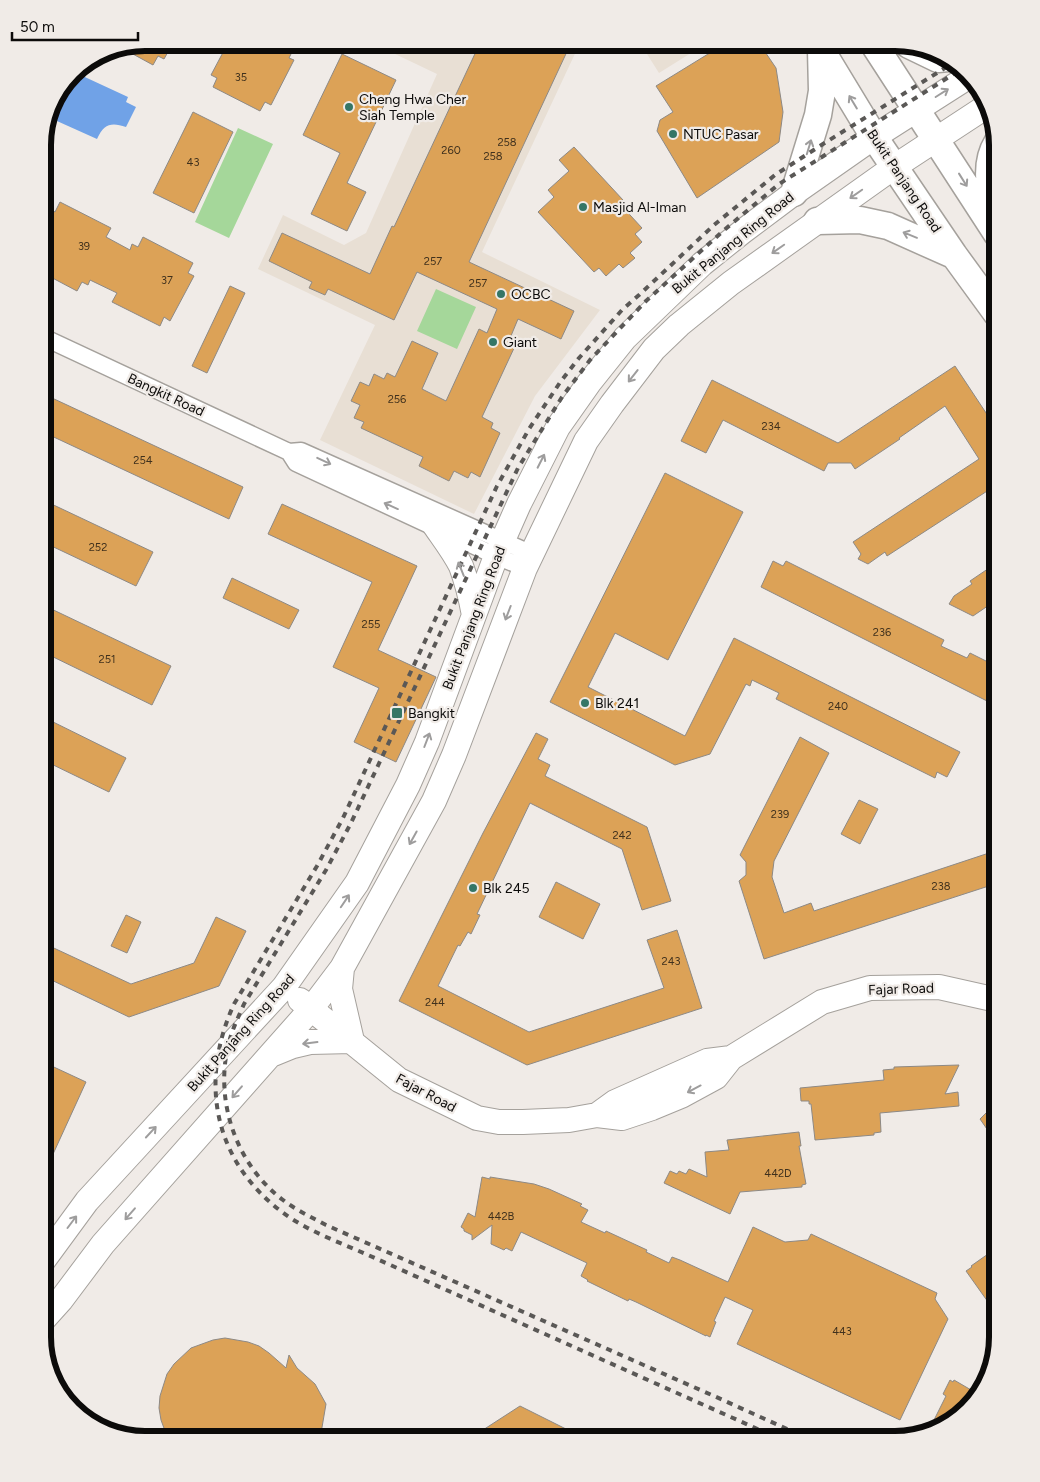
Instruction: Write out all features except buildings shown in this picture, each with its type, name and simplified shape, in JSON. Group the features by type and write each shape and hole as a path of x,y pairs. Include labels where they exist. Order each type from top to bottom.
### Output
{"main road":[{"path":"794,193 818,115 822,91 819,51"},
{"name":"Bukit Panjang Road","path":"822,51 894,167 954,255 989,302"},
{"path":"878,51 989,220"},
{"name":"Bukit Panjang Ring Road","path":"51,1249 87,1202 284,987 357,883 408,785 519,504 558,427 589,383 625,338 702,264 794,193 874,136 963,81"},
{"path":"52,1302 311,1009 342,968 434,800 454,755 528,561 586,441 654,349 679,325 731,283 894,167 982,109"},
{"path":"817,221 860,220 888,226 954,255"},
{"path":"435,526 461,566 474,616"},
{"path":"269,1055 310,1042 352,1041 340,989 342,968"},
{"name":"Fajar Road","path":"284,987 399,1080 477,1118 499,1122 569,1120 597,1115 615,1102 707,1061 731,1058 822,1002 870,988 939,987 989,998"}],"street":[{"name":"Bangkit Road","path":"51,341 289,452 301,451 440,512 500,549"},
{"name":"Bangkit Road","path":"289,452 296,463 435,526 528,561"}],"shaded area":[{"path":"389,51 576,51 482,252 600,310 535,396 474,514 320,440 375,325 258,269 283,215 344,245 366,233 437,74"},
{"path":"645,51 694,51 659,73"}],"green space":[{"path":"238,128 273,144 229,238 195,222"},
{"path":"436,289 476,307 457,349 417,331"}],"water":[{"path":"82,76 128,97 126,102 136,107 126,127 112,125 105,127 97,139 54,120 67,93"}],"railway":[{"path":"762,1431 324,1236 292,1219 259,1191 240,1168 227,1144 219,1117 216,1090 217,1062 223,1033 234,1004 317,866 343,818 497,486 529,429 561,381 622,310 714,225 775,175 947,67"},
{"path":"791,1431 326,1225 293,1207 267,1186 243,1152 234,1133 228,1113 224,1072 230,1039 244,1004 326,870 351,823 518,468 562,397 590,360 646,301 723,231 779,184 955,73"}],"place":[{"name":"Cheng Hwa Cher Siah Temple","path":"349,107"},
{"name":"NTUC Pasar","path":"673,134"},
{"name":"Masjid Al-Iman","path":"583,207"},
{"name":"OCBC","path":"501,294"},
{"name":"Giant","path":"493,342"},
{"name":"Blk 241","path":"585,703"},
{"name":"Bangkit","path":"397,713"},
{"name":"Blk 245","path":"473,888"}]}
